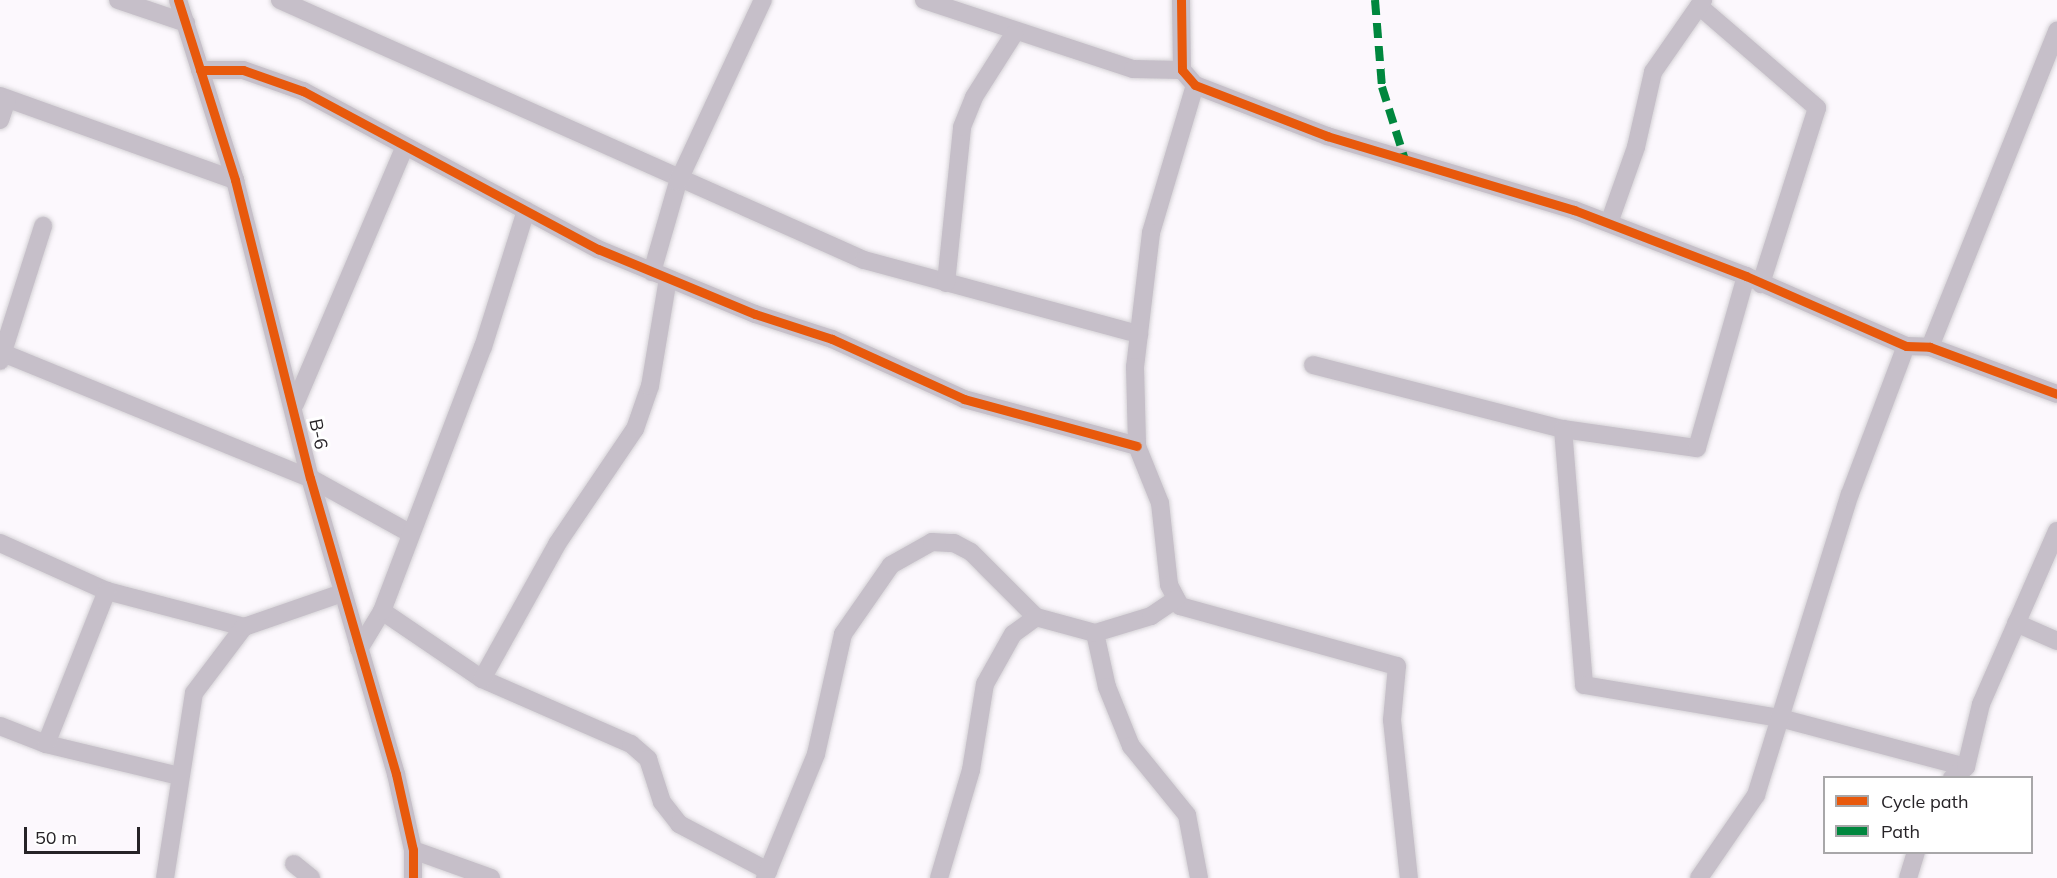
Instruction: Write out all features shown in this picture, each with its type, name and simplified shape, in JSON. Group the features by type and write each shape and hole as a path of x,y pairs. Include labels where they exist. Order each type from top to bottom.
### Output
{"street":[{"path":"118,0 186,23"},
{"name":"B-6","path":"178,0 235,180 295,404 310,478 413,850 413,878"},
{"path":"280,0 678,182 864,260 1139,334"},
{"path":"482,679 557,544 635,429 650,386 660,275 678,182 763,0"},
{"path":"924,0 1014,34 1133,69 1182,70"},
{"path":"1179,2 1182,70 1195,86 1327,136 1609,223 1753,280 1906,346 1930,347 2057,394"},
{"path":"1313,365 1563,429 1697,447 1753,280 1817,108 1701,3 1653,72 1636,147 1609,223"},
{"path":"1930,347 2057,31"},
{"path":"946,283 962,127 974,97 1014,34"},
{"path":"200,70 243,70 273,79 526,211 660,275 842,344 964,399 1137,446"},
{"path":"1195,86 1151,233 1139,334 1137,446 1160,503 1169,585 1180,606 1260,630 1397,666 1392,720 1409,878"},
{"path":"0,120 3,98 235,180"},
{"path":"295,404 404,148"},
{"path":"359,649 382,611 408,532 483,348 526,211"},
{"path":"43,226 2,349 310,478 408,532"},
{"path":"1700,878 1756,795 1850,494 1906,346"},
{"path":"1563,429 1584,685 1780,718 1959,772 1980,704 2057,531"},
{"path":"382,611 482,679 631,744 648,759 662,802 679,824 767,875 816,754 843,634 891,565 932,542 954,543 970,552 1036,617 1095,633 1151,616 1176,599"},
{"path":"0,543 107,591 244,627"},
{"path":"46,744 107,591"},
{"path":"165,878 178,776 194,693 244,627 342,593"},
{"path":"939,878 971,770 985,684 1013,634 1036,617"},
{"path":"2016,623 2057,641"},
{"path":"1095,633 1107,687 1131,746 1187,815 1199,878"},
{"path":"0,726 46,744 178,776"},
{"path":"413,850 491,878"},
{"path":"1908,878 1915,854"},
{"path":"294,864 310,878"}],"marked path":[{"path":"1375,0 1382,87 1405,160"}],"cycle path":[{"path":"178,0 235,180 310,478 396,774 413,850 413,878"},
{"path":"1181,0 1182,70 1195,85 1327,136 1574,210 1746,276 1906,346 1930,347 2057,394"},
{"path":"200,70 243,70 303,91 598,249 755,314 832,339 964,399 1137,446"}]}
